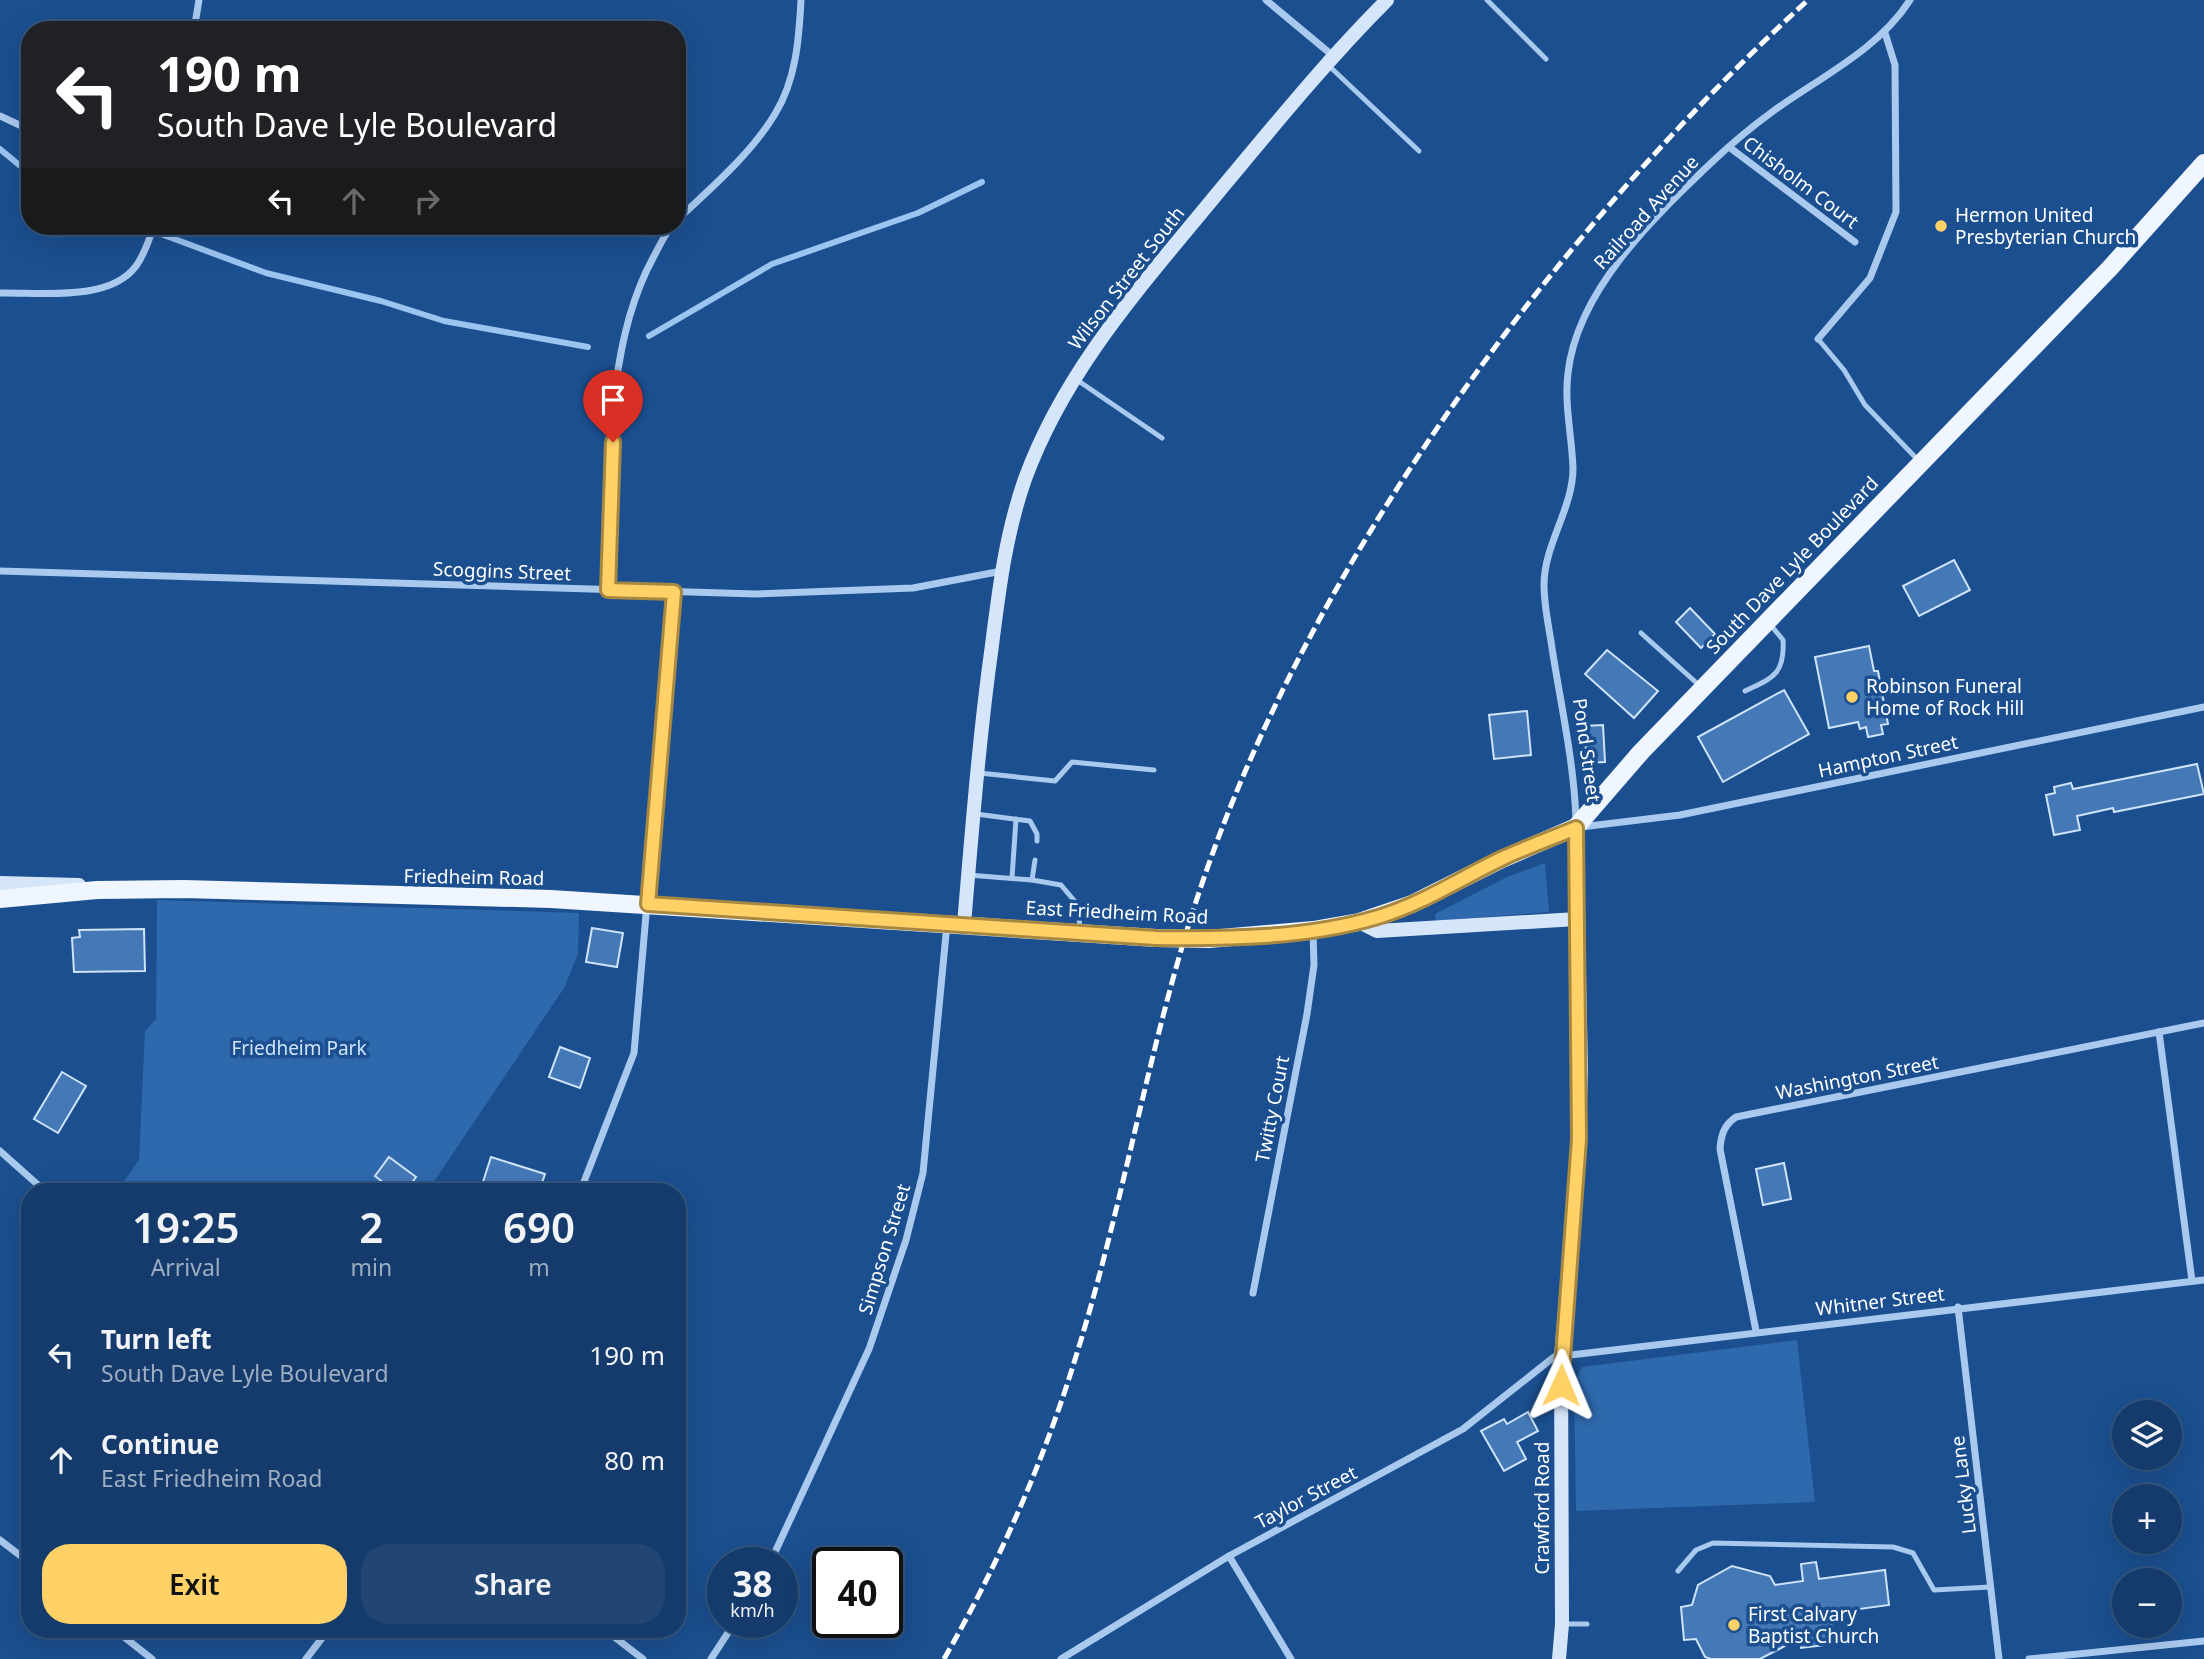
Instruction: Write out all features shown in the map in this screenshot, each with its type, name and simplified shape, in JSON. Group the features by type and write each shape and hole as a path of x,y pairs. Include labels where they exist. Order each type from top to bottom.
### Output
{"main road":[{"name":"South Dave Lyle Boulevard","path":"1359,922 1412,904 1502,859 1576,828 1641,752 2110,268 2204,163"},
{"name":"Friedheim Road","path":"97,890 184,890 648,904 955,924"},
{"path":"0,899 97,890"},
{"name":"East Friedheim Road","path":"955,924 1209,939 1313,930 1359,922"}],"street":[{"path":"196,21 199,0"},
{"path":"686,211 729,170 775,114 793,72 802,0"},
{"path":"1266,0 1329,59"},
{"name":"Wilson Street South","path":"955,924 968,875 976,773 1005,549 1026,479 1054,413 1091,351 1135,293 1329,59 1387,0"},
{"name":"Railroad Avenue","path":"1556,530 1571,487 1573,469 1567,377 1571,353 1597,292 1614,267 1673,202 1729,147 1771,113 1885,33 1910,0"},
{"path":"1818,339 1870,278 1896,212 1895,65 1885,33"},
{"path":"0,116 21,126"},
{"name":"Chisholm Court","path":"1729,147 1855,242"},
{"path":"0,293 89,290 116,284 137,265 150,235"},
{"path":"608,590 614,417 623,338 637,287 665,235"},
{"name":"Pond Street","path":"1556,530 1549,551 1544,585 1573,772 1581,1069 1578,1163 1561,1356"},
{"name":"Scoggins Street","path":"0,571 815,594 913,588 1002,572"},
{"path":"583,1183 634,1053 674,592"},
{"name":"Hampton Street","path":"1576,828 1680,815 2204,707"},
{"name":"Friedheim Road","path":"0,883 79,885 97,890"},
{"name":"East Friedheim Road","path":"1359,922 1377,931 1577,919"},
{"name":"Simpson Street","path":"777,1547 869,1349 906,1240 923,1173 955,924"},
{"name":"Twitty Court","path":"1253,1293 1311,991 1313,930"},
{"name":"Washington Street","path":"1756,1331 1720,1149 1728,1123 1736,1117 2204,1023"},
{"path":"2159,1032 2192,1281"},
{"path":"0,1151 36,1183"},
{"name":"Whitner Street","path":"1561,1356 2204,1280"},
{"name":"Lucky Lane","path":"1958,1307 1999,1659"},
{"name":"Taylor Street","path":"1061,1659 1229,1556 1463,1429 1540,1367 1561,1356"},
{"name":"Crawford Road","path":"1559,1659 1562,1624 1561,1356"},
{"path":"0,1540 21,1556"},
{"path":"1229,1556 1291,1659"},
{"path":"125,1638 152,1659"},
{"path":"306,1659 322,1638"},
{"path":"616,1638 643,1659"},
{"path":"711,1659 725,1638"},
{"path":"2029,1659 2204,1641"}],"lane":[{"path":"1487,0 1546,59"},
{"path":"1329,59 1419,151"},
{"path":"1818,339 1844,370 1865,405 1920,463"},
{"path":"1075,378 1162,438"},
{"path":"1745,691 1776,676 1781,664 1783,640 1767,621"},
{"path":"1641,633 1702,688"},
{"path":"976,773 1055,780 1072,762 1154,770"},
{"path":"973,814 1030,821 1037,834 1037,841"},
{"path":"1012,878 1016,819"},
{"path":"1032,880 1035,860"},
{"path":"968,875 1061,885 1078,905 1080,933"},
{"path":"1678,1571 1696,1550 1713,1543 1893,1547 1913,1553 1934,1590 1990,1587"},
{"path":"1562,1624 1587,1624"}],"green space":[{"path":"1545,863 1549,912 1436,921 1435,914 1507,877"},
{"name":"Friedheim Park","path":"157,900 579,913 578,954 564,988 433,1183 122,1183 139,1160 145,1031 156,1019"},
{"path":"1797,1340 1815,1502 1576,1511 1574,1383 1582,1367"}],"building":[{"path":"1954,560 1970,590 1919,616 1903,586"},
{"path":"1690,608 1715,634 1701,648 1676,622"},
{"name":"Robinson Funeral Home of Rock Hill","path":"1869,646 1874,671 1878,671 1888,724 1881,725 1883,734 1868,737 1866,727 1860,729 1858,722 1829,728 1815,657"},
{"path":"1607,650 1658,691 1634,718 1585,674"},
{"path":"1784,690 1809,734 1723,782 1698,737"},
{"path":"1527,711 1531,755 1494,759 1489,715"},
{"path":"1603,725 1605,762 1587,763 1584,726"},
{"path":"2197,764 2204,794 2114,812 2113,808 2077,816 2080,830 2054,835 2046,795 2055,793 2054,787 2071,783 2073,789"},
{"path":"592,928 623,933 617,967 586,962"},
{"path":"144,929 145,971 74,972 72,938 80,937 79,930"},
{"path":"560,1047 590,1058 580,1088 549,1077"},
{"path":"62,1072 86,1086 58,1133 34,1119"},
{"path":"389,1157 416,1177 412,1183 384,1183 375,1176"},
{"path":"491,1157 545,1174 542,1183 483,1183"},
{"path":"1784,1163 1791,1199 1763,1205 1756,1169"},
{"path":"1528,1412 1538,1431 1517,1442 1526,1459 1504,1471 1481,1431 1504,1419 1507,1424"},
{"path":"1816,1562 1819,1579 1885,1570 1889,1605 1830,1613 1834,1644 1801,1648 1800,1638 1760,1659 1711,1659 1705,1657 1696,1639 1684,1640 1681,1607 1692,1605 1698,1585 1732,1566 1770,1576 1775,1585 1803,1581 1801,1564"}],"waterway":[{"path":"0,149 21,166"},
{"path":"649,336 772,264 918,213 982,182"},
{"path":"164,235 266,273 381,301 444,321 588,347"}],"railway":[{"path":"944,1659 1002,1548 1050,1432 1095,1291 1191,916 1212,855 1260,738 1318,621 1386,506 1461,394 1542,286 1628,184 1717,88 1808,0"}],"place":[{"name":"Hermon United Presbyterian Church","path":"1941,226"},
{"name":"Robinson Funeral Home of Rock Hill","path":"1852,697"},
{"name":"First Calvary Baptist Church","path":"1734,1625"}],"route":[{"path":"613,442 608,590 674,592 648,904 1156,938 1209,939 1313,930 1381,916 1412,904 1502,859 1576,828 1581,1069 1578,1163 1561,1356 1561,1385"}]}
